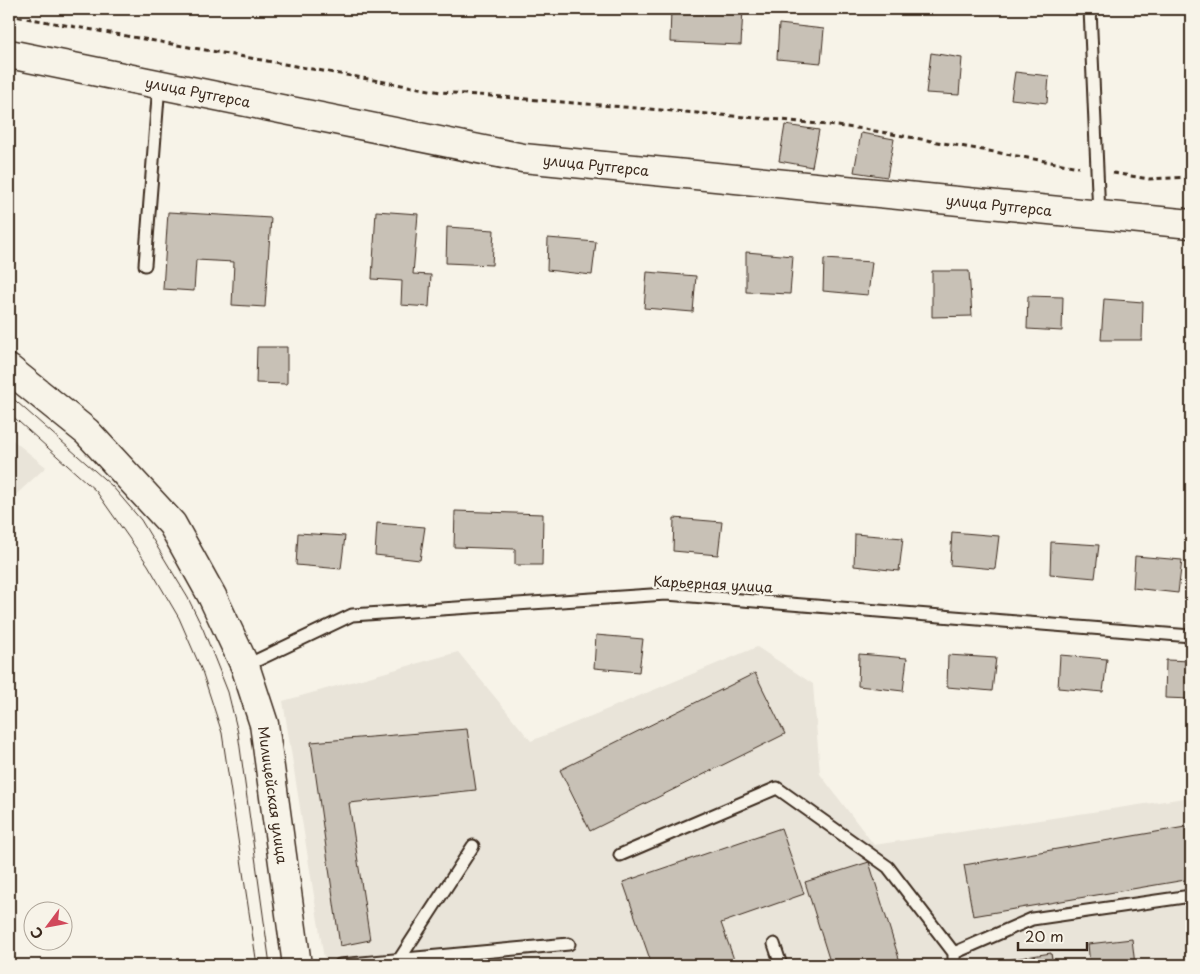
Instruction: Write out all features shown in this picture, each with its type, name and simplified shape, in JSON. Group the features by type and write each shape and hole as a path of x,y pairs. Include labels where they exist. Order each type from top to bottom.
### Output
{"main road":[{"name":"улица Рутгерса","path":"9,54 523,158 1191,224"},
{"name":"Милицейская улица","path":"9,368 87,432 172,524 212,596 245,666 264,724 297,965"}],"lane":[{"path":"1090,9 1099,215"},
{"path":"145,265 159,84"},
{"name":"Карьерная улица","path":"245,666 352,615 666,594 1191,636"},
{"path":"620,855 778,788 888,867 954,953 954,965"},
{"path":"399,960 473,846"},
{"path":"954,953 1032,919 1191,896"},
{"path":"340,965 569,944"},
{"path":"774,944 781,965"}],"path":[{"path":"9,15 441,92 782,120 864,129 1149,179 1191,177"}],"shaded area":[{"path":"9,437 46,467 9,501"},
{"path":"757,647 813,684 820,774 874,845 1191,797 1191,965 325,965 283,701 458,652 531,741"}],"building":[{"path":"671,9 743,9 741,45 670,42"},
{"path":"779,24 824,29 821,63 777,59"},
{"path":"931,53 962,58 959,95 926,93"},
{"path":"1015,72 1049,76 1047,103 1011,99"},
{"path":"785,125 819,130 812,167 779,161"},
{"path":"861,133 894,139 887,177 854,172"},
{"path":"376,211 418,214 413,274 431,275 429,307 401,305 402,281 372,279"},
{"path":"168,212 271,218 265,307 232,305 234,262 196,260 194,291 163,289"},
{"path":"447,227 494,230 492,265 446,263"},
{"path":"548,238 596,242 592,275 547,270"},
{"path":"746,252 793,256 790,294 746,292"},
{"path":"824,259 872,262 868,295 823,291"},
{"path":"932,271 969,271 972,316 932,317"},
{"path":"647,272 696,276 693,312 644,308"},
{"path":"1028,296 1063,297 1062,331 1027,329"},
{"path":"1104,299 1143,302 1142,340 1101,340"},
{"path":"257,347 287,347 287,384 256,383"},
{"path":"455,511 543,514 542,565 515,565 515,549 454,547"},
{"path":"674,518 722,522 718,555 673,551"},
{"path":"377,523 425,527 420,560 375,555"},
{"path":"952,532 999,536 995,569 950,565"},
{"path":"298,533 345,536 341,569 296,565"},
{"path":"855,534 903,538 899,571 854,566"},
{"path":"1051,542 1099,545 1095,578 1050,574"},
{"path":"1135,556 1182,560 1178,593 1133,588"},
{"path":"596,635 643,639 639,672 594,668"},
{"path":"859,654 907,658 903,691 858,686"},
{"path":"948,655 996,658 992,691 947,687"},
{"path":"1060,655 1107,659 1103,692 1058,688"},
{"path":"1166,660 1191,661 1191,699 1165,698"},
{"path":"755,673 785,734 590,831 560,770"},
{"path":"467,729 476,790 349,803 370,940 340,946 311,742"},
{"path":"1191,826 1191,879 973,916 964,865"},
{"path":"781,828 804,894 721,923 736,965 652,965 623,882"},
{"path":"869,862 901,965 831,965 805,882"},
{"path":"1132,939 1135,965 1090,965 1088,944"},
{"path":"1051,953 1053,965 1008,965 1007,960"}],"tram line":[{"path":"9,395 112,486 141,520 188,598 203,629 228,692 238,733 270,965"},
{"path":"9,413 96,491 148,565 179,618 202,671 222,733 257,965"}]}
